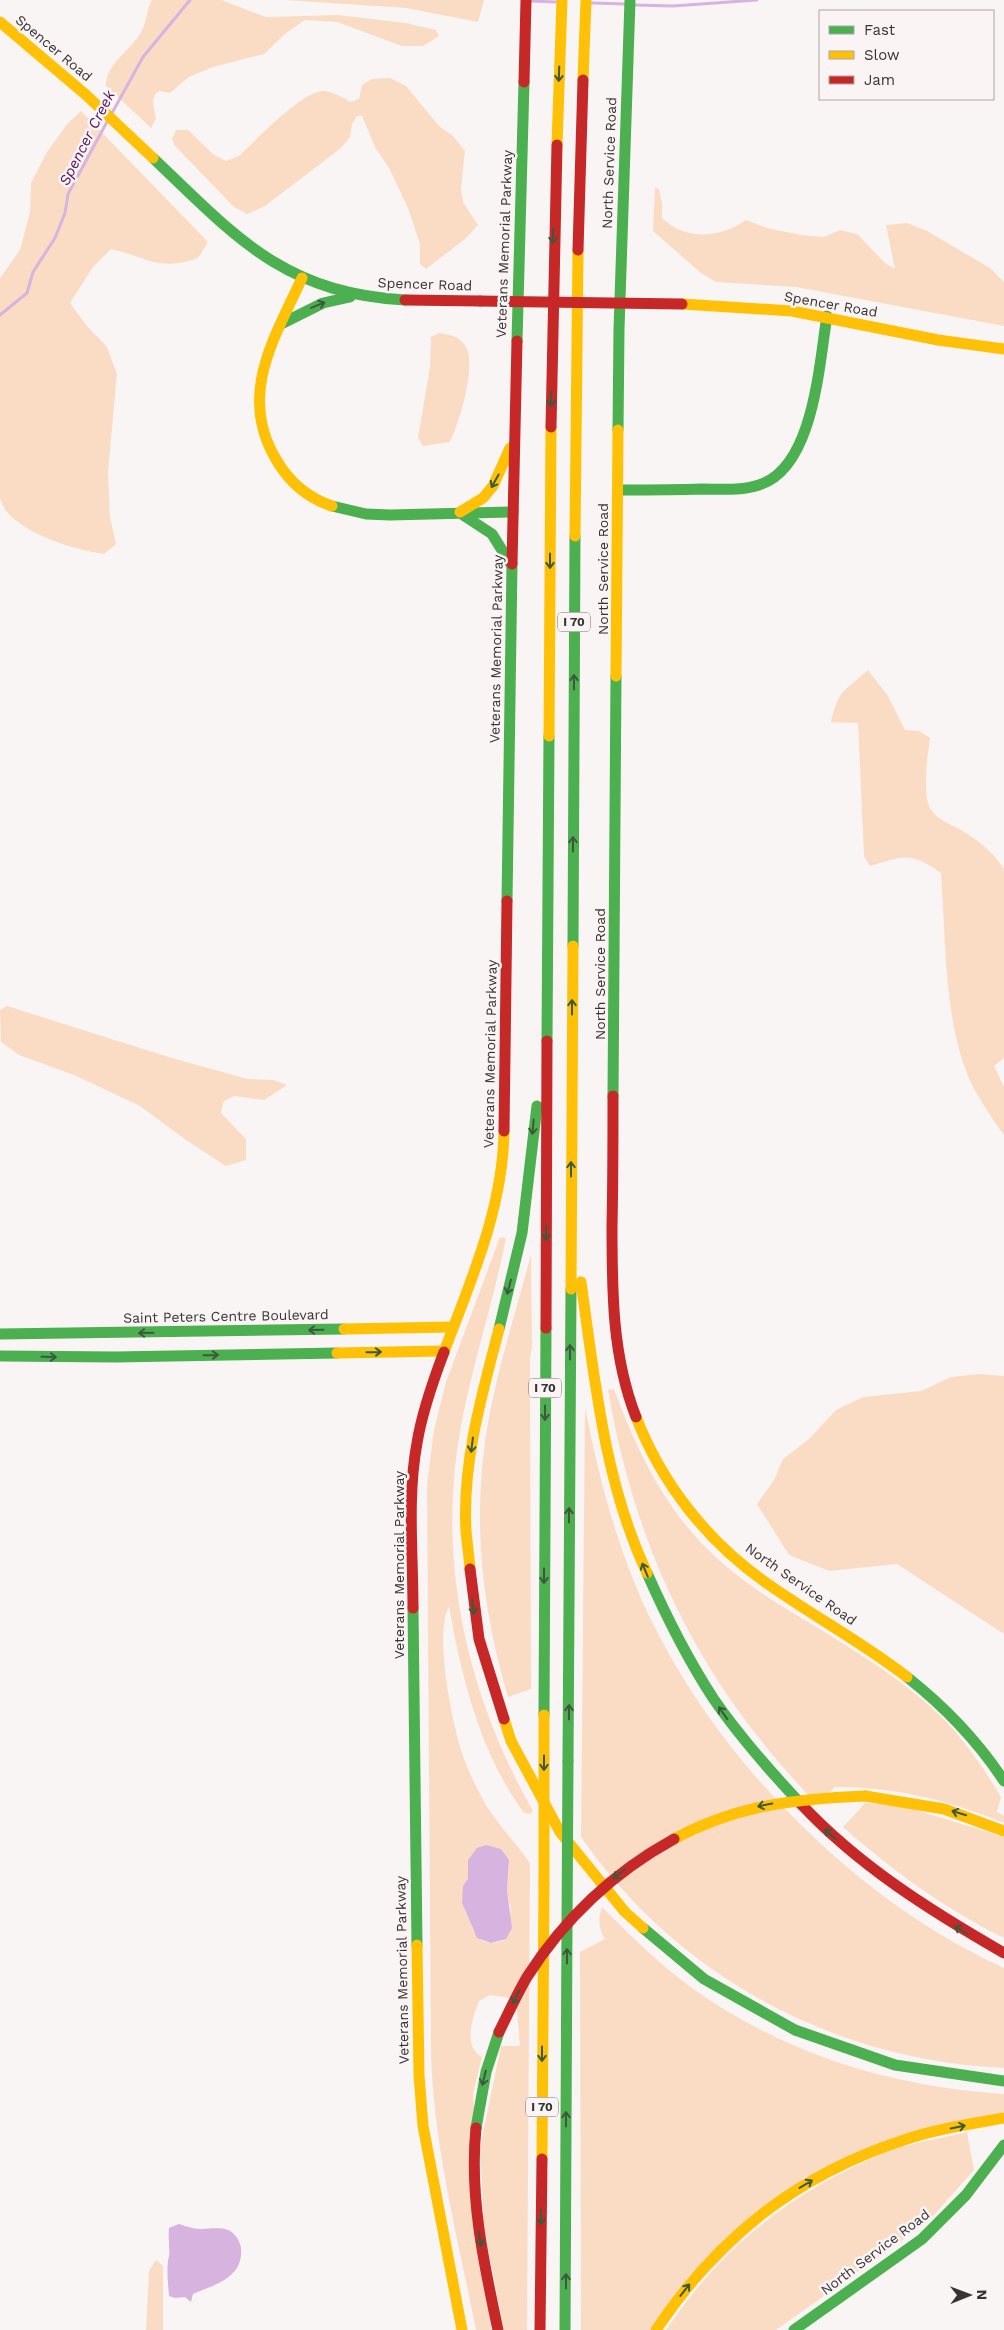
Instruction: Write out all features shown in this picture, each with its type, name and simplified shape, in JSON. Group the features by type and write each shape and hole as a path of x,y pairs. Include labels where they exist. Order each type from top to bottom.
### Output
{"main road":[{"name":"Veterans Memorial Parkway","path":"462,2330 423,2126 417,2028 412,1512 419,1435 443,1350 488,1234 504,1149 514,436 526,0"},
{"name":"I 70","path":"540,2330 544,1883 546,1062 552,346 554,200 562,0"},
{"name":"I 70","path":"565,2330 577,252 586,0"},
{"name":"North Service Road","path":"630,0 620,310 612,1294 613,1327 624,1385 643,1436 667,1482 708,1532 735,1558 776,1588 922,1687 969,1732 1004,1781"},
{"name":"Spencer Road","path":"0,22 91,98 223,226 270,262 326,288 359,296 405,300 754,306 826,316 971,346 1004,349"},
{"path":"302,278 261,375 258,401 265,439 287,477 300,490 317,501 350,513 364,515 513,512"},
{"path":"281,324 303,311 326,302 359,296"},
{"path":"618,490 737,489 756,486 778,476 788,466 801,445 815,383 826,316"},
{"path":"459,513 484,498 493,486 514,436"},
{"path":"459,513 491,531 499,541 512,566"},
{"path":"546,1062 534,1120 522,1231 478,1410 467,1499 468,1558 474,1618 492,1690 514,1749 540,1801 556,1827 593,1877 624,1912 671,1955 732,1999 802,2036 871,2060 943,2076 1004,2081"},
{"path":"571,1218 599,1411 615,1484 643,1564 669,1623 706,1687 749,1748 800,1806 826,1831 877,1874 914,1901 946,1922 1004,1953"},
{"name":"Saint Peters Centre Boulevard","path":"0,1334 452,1327"},
{"path":"0,1356 107,1357 443,1350"},
{"path":"498,2330 478,2227 473,2166 482,2086 499,2032 533,1966 561,1929 606,1884 648,1853 702,1825 757,1807 813,1798 865,1796 897,1800 944,1809 1004,1831"},
{"path":"656,2330 687,2287 724,2247 766,2211 808,2183 854,2159 904,2140 955,2127 1004,2118"},
{"name":"North Service Road","path":"794,2330 922,2239 955,2209 1004,2145"}],"shaded area":[{"path":"152,0 221,0 266,17 338,15 406,23 436,30 439,36 423,46 402,46 337,22 305,20 286,33 264,54 213,67 189,77 170,93 160,91 155,94 153,102 156,119 151,128 106,86 110,70 133,44 142,30"},
{"path":"285,0 484,0 478,22 406,8"},
{"path":"390,78 406,86 439,126 453,136 465,151 461,188 463,202 478,225 465,239 426,269 420,264 420,244 408,208 389,168 375,147 362,116 357,116 352,124 350,137 341,148 265,206 247,214 234,207 175,146 172,139 176,130 188,130 214,155 226,161 239,156 279,118 303,99 314,93 330,92 351,102 359,99 362,85 372,79"},
{"path":"81,111 208,242 198,258 172,264 153,262 111,249 93,267 70,303 87,326 107,347 117,374 108,472 110,517 116,544 104,554 65,545 26,528 6,511 0,498 0,278 20,250 30,212 31,183 47,152 68,123"},
{"path":"655,187 659,189 662,203 662,218 682,231 704,234 715,233 726,231 746,220 767,228 801,235 824,237 840,230 857,234 885,263 895,269 886,225 907,223 927,231 990,268 1004,282 1004,326 796,287 716,282 701,273 653,231"},
{"path":"439,333 456,337 464,344 468,352 469,378 462,408 450,442 423,446 418,438 430,367 431,337"},
{"path":"868,670 888,696 905,730 919,731 930,738 926,786 929,805 932,811 942,820 961,830 979,843 990,852 1004,869 1004,1058 994,1066 1004,1087 1004,1135 973,1087 963,1063 956,1037 945,954 941,873 913,858 899,858 870,866 864,856 858,723 831,722 840,696"},
{"path":"7,1006 172,1058 248,1079 273,1080 287,1085 264,1100 234,1096 223,1102 221,1113 246,1139 246,1160 226,1166 186,1140 140,1106 74,1075 19,1055 1,1042 0,1010"},
{"path":"500,1237 506,1238 461,1424 453,1498 453,1545 457,1592 465,1637 477,1682 511,1769 533,1811 529,1814 524,1813 509,1790 485,1741 467,1687 449,1606 443,1637 446,1679 464,1760 486,1805 530,1863 527,2330 504,2330 484,2227 480,2148 501,2046 520,2046 516,1999 490,1995 479,2001 471,2031 472,2046 482,2057 473,2094 491,2330 476,2330 448,2193 433,2090 431,2055 427,1485 434,1430 446,1382","holes":["509,1864 507,1890 511,1911 506,1939 487,1943 475,1934 464,1908 468,1879"]},
{"path":"531,1254 531,1689 508,1697 492,1634 487,1602 480,1539 480,1507 485,1442 489,1418 505,1347"},
{"path":"979,1374 1004,1376 1004,1634 897,1564 829,1571 789,1555 757,1504 774,1480 783,1459 808,1440 836,1410 863,1397 921,1391 951,1377"},
{"path":"614,1389 633,1437 656,1482 685,1524 702,1543 720,1561 768,1598 873,1663 907,1687 939,1714 966,1745 996,1788 1001,1797 997,1812 1004,1816 1004,1823 963,1808 921,1796 879,1789 835,1787 817,1804 776,1759 739,1712 707,1664 680,1614 656,1561 636,1507 620,1450 608,1390"},
{"path":"585,1407 604,1492 631,1574 659,1635 694,1694 735,1751 781,1805 833,1855 888,1899 945,1937 1004,1968 1004,2068 941,2062 880,2048 821,2028 765,2002 712,1969 664,1931 620,1887 581,1837"},
{"path":"865,1803 903,1806 1004,1837 1004,1938 940,1902 900,1874 843,1827"},
{"path":"486,1845 501,1849 509,1860 507,1890 512,1928 506,1939 491,1943 477,1938 462,1903 463,1886 468,1879 468,1860 477,1848"},
{"path":"602,1907 680,1979 727,2011 764,2031 802,2049 880,2075 921,2084 1004,2094 1004,2112 804,2178 650,2330 581,2330 580,1952 605,1939 599,1923"},
{"path":"967,2132 974,2170 934,2215 904,2239 776,2330 666,2330 710,2273 735,2248 788,2205 817,2186 882,2154 913,2144"},
{"path":"179,2224 198,2229 218,2228 228,2230 237,2238 241,2248 241,2258 238,2267 233,2273 226,2279 193,2294 191,2302 185,2297 175,2298 169,2296 167,2271 169,2228"},
{"path":"156,2260 163,2266 163,2330 146,2330 149,2271"}],"waterway":[{"name":"Spencer Creek","path":"112,113 143,57 190,0"},
{"name":"Spencer Creek","path":"635,5 673,6 757,0"},
{"name":"Spencer Creek","path":"530,1 556,2"},
{"name":"Spencer Creek","path":"592,3 626,4"},
{"name":"Spencer Creek","path":"0,315 27,293 33,272 55,238 65,213 68,194 108,120"}],"traffic: fast":[{"path":"618,430 619,329 630,0"},
{"path":"517,341 524,82"},
{"path":"153,158 210,213 237,236 264,256 294,273 326,286 363,295 405,300"},
{"path":"281,324 323,303 350,297"},
{"path":"618,490 738,489 759,485 777,475 792,458 803,437 811,412 827,316"},
{"path":"332,506 366,514 390,515 513,512"},
{"path":"463,515 492,534 510,563"},
{"path":"573,946 575,536"},
{"path":"507,901 512,564"},
{"path":"613,1096 616,676"},
{"path":"547,1041 549,736"},
{"path":"499,1329 522,1233 537,1106"},
{"path":"568,1761 571,1289"},
{"path":"544,1715 546,1328"},
{"path":"0,1334 344,1329"},
{"path":"0,1356 116,1357 337,1353"},
{"path":"647,1573 677,1637 713,1698 755,1753 801,1804"},
{"path":"413,1608 417,1945"},
{"path":"907,1677 960,1725 1004,1781"},
{"path":"567,1926 568,1761"},
{"path":"565,2330 567,1926"},
{"path":"643,1928 704,1979 795,2030 895,2065 1004,2081"},
{"path":"476,2128 486,2072 499,2032"},
{"path":"794,2330 922,2239 966,2195 1004,2145"}],"traffic: slow":[{"path":"557,145 562,0"},
{"path":"583,80 586,0"},
{"path":"0,22 85,94 153,158"},
{"path":"575,536 578,250"},
{"path":"302,278 271,346 264,368 260,391 260,414 265,437 282,469 300,489 315,499 332,506"},
{"path":"682,304 792,311 938,340 1004,349"},
{"path":"549,736 551,427"},
{"path":"616,676 618,430"},
{"path":"460,512 483,498 493,486 510,448"},
{"path":"571,1289 573,946"},
{"path":"444,1352 475,1271 492,1216 502,1160 504,1131"},
{"path":"581,1282 597,1393 611,1467 632,1538 647,1573"},
{"path":"344,1329 452,1327"},
{"path":"470,1569 466,1531 467,1480 470,1454 486,1378 499,1329"},
{"path":"337,1353 443,1351"},
{"path":"636,1417 647,1442 673,1488 724,1548 765,1582 907,1677"},
{"path":"544,1715 544,1883"},
{"path":"504,1719 511,1741 560,1832 625,1912 643,1928"},
{"path":"865,1796 944,1809 1004,1831"},
{"path":"674,1839 721,1818 744,1811 814,1799 865,1796"},
{"path":"542,2159 544,1883"},
{"path":"417,1945 419,2075 423,2126 462,2330"},
{"path":"656,2330 706,2266 763,2213 795,2191 829,2171 865,2154 904,2140 941,2130 1004,2118"}],"traffic: jam":[{"path":"524,82 526,0"},
{"path":"578,250 583,80"},
{"path":"551,427 557,145"},
{"path":"405,300 480,301"},
{"path":"480,301 682,304"},
{"path":"512,564 517,341"},
{"path":"504,1131 507,901"},
{"path":"546,1328 547,1041"},
{"path":"613,1096 613,1299 622,1371 636,1417"},
{"path":"413,1608 411,1504 414,1463 425,1408 444,1352"},
{"path":"470,1569 479,1639 504,1719"},
{"path":"801,1804 847,1848 871,1867 923,1904 1004,1953"},
{"path":"499,2032 527,1977 541,1956 574,1917 631,1866 674,1839"},
{"path":"476,2128 474,2153 476,2204 483,2255 498,2330"},
{"path":"540,2330 542,2159"}]}
